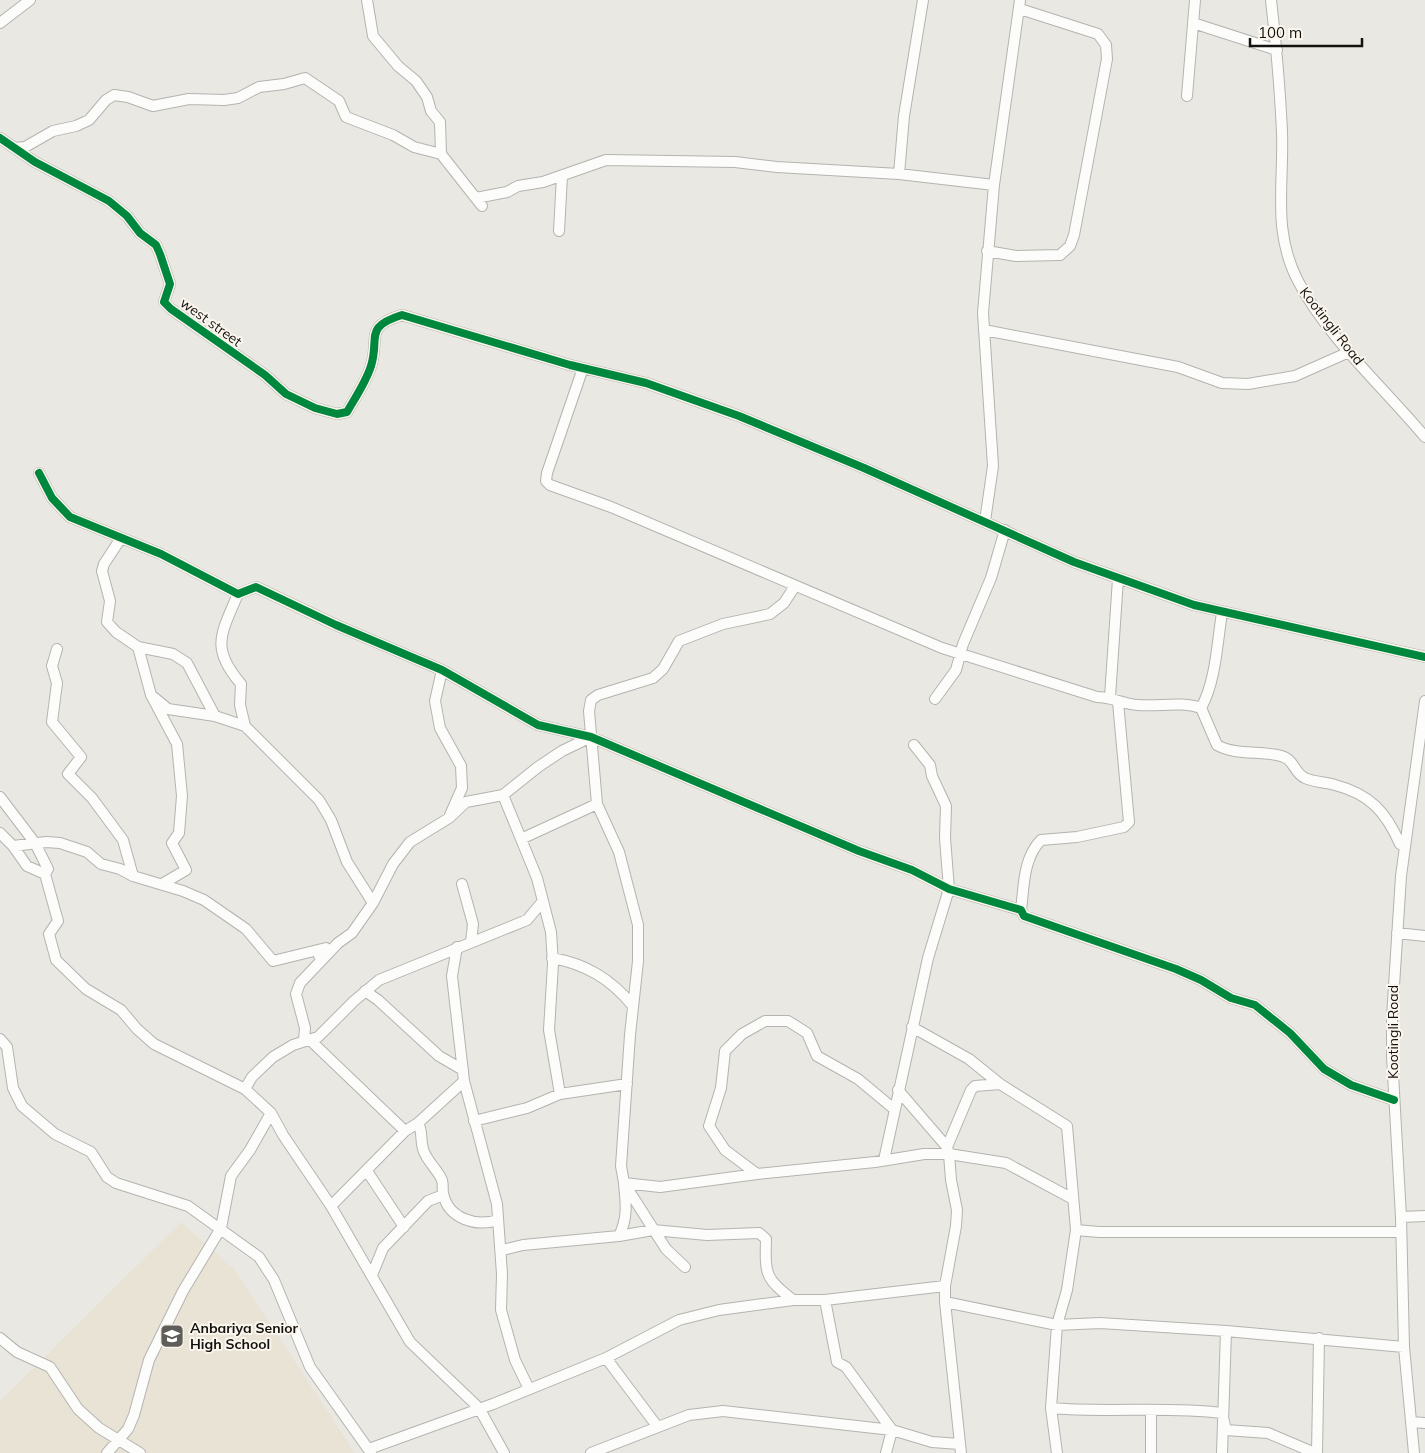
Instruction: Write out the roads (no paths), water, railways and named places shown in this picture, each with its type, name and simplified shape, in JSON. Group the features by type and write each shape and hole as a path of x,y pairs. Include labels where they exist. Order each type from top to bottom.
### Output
{"street":[{"path":"0,23 30,0"},
{"path":"367,0 373,36 398,66 416,81 427,97 431,111 440,122 442,154 479,202 518,186 543,182 606,160 735,162 777,168 899,174 994,184"},
{"path":"899,174 904,116 923,0"},
{"path":"1186,96 1195,0"},
{"name":"Kootingli Road","path":"1271,0 1277,50 1282,133 1280,196 1282,236 1298,281 1349,352 1425,437"},
{"path":"985,521 993,466 983,313 987,251 994,184 1020,5 1098,34 1106,45 1107,59 1074,235 1070,246 1060,255 1016,256 987,251"},
{"path":"1193,23 1277,50"},
{"path":"15,148 25,147 47,133 76,126 89,120 106,100 114,95 128,97 153,106 189,99 224,100 238,98 259,87 284,84 305,78 339,101 346,117 393,134 421,150 442,154"},
{"name":"west street","path":"0,138 35,162 109,201 127,216 140,233 156,245 170,284 164,302 171,309 265,375 286,394 315,408 337,414 347,412 371,365 374,334 387,320 402,315 583,368"},
{"path":"558,231 562,176"},
{"path":"984,330 1178,367 1222,383 1248,384 1295,376 1349,352"},
{"path":"1201,708 1184,705 1140,705 1114,700 961,655 611,507 550,485 546,481 547,472 583,368 646,383 739,416 864,468 1118,579 1194,605 1425,657"},
{"path":"39,473 52,498 66,514 178,562 238,594"},
{"path":"936,698 956,670 982,596 991,578 1005,530"},
{"path":"121,538 104,564 102,572 110,601 106,618 109,625 138,647 173,654 188,663 215,716"},
{"path":"1118,579 1114,700 1129,822 1124,827 1077,837 1041,840 1028,862 1021,910 1024,916 1176,969 1201,980 1231,998 1255,1005 1290,1033 1324,1069 1373,1094 1394,1100"},
{"path":"619,1236 625,1224 627,1208 621,1166 639,940 635,908 619,852 597,804 589,710 591,700 598,695 653,678 662,668 679,641 723,624 770,614 784,603 795,586"},
{"path":"246,726 240,705 241,684 227,668 220,650 223,629 238,594 256,587 336,625 442,670 538,725 591,737 859,851 912,870 949,889 1021,910"},
{"path":"1201,708 1206,699 1215,658 1222,612"},
{"path":"138,647 151,695 178,744 182,796 179,833 172,843 186,870 162,884"},
{"path":"57,649 52,666 57,683 52,722 81,757 68,774 92,798 123,840 128,850 133,876"},
{"path":"442,670 436,701 440,728 461,766 462,774 462,788 449,818"},
{"path":"151,695 168,709 215,716 246,726 318,800 331,820 347,862 373,903"},
{"name":"Kootingli Road","path":"1414,1453 1404,1347 1401,1217 1394,1100 1392,1017 1404,846 1425,701"},
{"path":"1201,708 1217,745 1232,751 1287,757 1295,765 1300,775 1307,779 1340,786 1360,795 1378,807 1390,820 1400,844 1404,846"},
{"path":"300,983 338,943 352,933 373,903 393,864 410,842 449,818 466,802 503,796 538,767 562,751 591,737"},
{"path":"884,1160 928,958 949,889 945,838 946,806 932,776 930,765 914,746"},
{"path":"503,796 544,901 550,932 552,958 549,1030 560,1094"},
{"path":"0,797 35,843 48,869 45,874 58,921 49,934 56,960 86,989 121,1010 137,1030 154,1044 245,1089 271,1113 331,1206 410,1342 479,1408 504,1453"},
{"path":"521,839 597,804"},
{"path":"0,833 13,846 27,866 45,874"},
{"path":"13,846 35,843 60,843 83,850 101,864 120,869 133,876 162,884 204,900 246,929 272,961 326,948 311,962 296,994 307,1041 405,1131"},
{"path":"462,884 473,924 471,942"},
{"path":"245,1089 252,1077 273,1057 286,1047 318,1037 365,991 386,976 528,920 544,901"},
{"path":"1397,933 1425,936"},
{"path":"456,947 452,976 464,1081 497,1204 502,1250 502,1310 505,1331 515,1360 529,1389"},
{"path":"552,958 571,961 597,972 621,991 633,1006"},
{"path":"365,991 378,1000 439,1056 463,1070"},
{"path":"757,1174 725,1150 709,1126 721,1088 725,1051 742,1034 765,1021 788,1022 806,1033 817,1056 858,1079 894,1109"},
{"path":"912,1027 969,1059 1000,1084 1067,1126 1076,1230 1067,1290 1057,1325 1051,1408 1056,1453"},
{"path":"0,1038 8,1047 13,1088 17,1098 22,1106 55,1134 86,1149 97,1160 107,1177 116,1183 188,1206 221,1228 238,1244 259,1257 274,1280 310,1367 370,1451 606,1358 679,1320 719,1310 793,1300 825,1300 945,1286"},
{"path":"331,1206 405,1131 418,1123 464,1081"},
{"path":"474,1121 527,1108 560,1094 627,1084"},
{"path":"591,1453 688,1415 723,1411 892,1430 961,1449 945,1302 945,1286 956,1226 957,1210 948,1150 970,1090 976,1086 1000,1084"},
{"path":"898,1090 948,1150"},
{"path":"107,1453 120,1440 134,1415 149,1360 183,1291 221,1228 231,1176 250,1150 271,1113"},
{"path":"418,1123 422,1130 422,1147 426,1157 443,1181 443,1195 451,1209 466,1221 478,1224 498,1220"},
{"path":"624,1183 660,1187 884,1160 948,1150 1006,1162 1073,1199"},
{"path":"367,1171 404,1227"},
{"path":"624,1183 666,1249 685,1267"},
{"path":"372,1275 383,1248 428,1201 443,1195"},
{"path":"1401,1217 1425,1216"},
{"path":"502,1250 523,1245 619,1236 654,1230 707,1235 759,1233 766,1239 765,1267 768,1276 775,1286 793,1300"},
{"path":"1076,1230 1099,1232 1401,1232"},
{"path":"825,1300 837,1362 846,1366 892,1430"},
{"path":"945,1302 1057,1325 1100,1323 1320,1338 1404,1347"},
{"path":"1222,1453 1226,1331"},
{"path":"0,1338 17,1352 50,1367 78,1409 99,1428 140,1453"},
{"path":"1222,1413 1226,1430 1268,1433 1316,1453 1320,1338"},
{"path":"606,1358 657,1426"},
{"path":"1051,1408 1192,1410 1222,1413"},
{"path":"1151,1410 1151,1453"},
{"path":"1412,1422 1425,1423"},
{"path":"886,1453 892,1430"}],"place":[{"name":"Anbariya Senior High School","path":"172,1336"}]}
